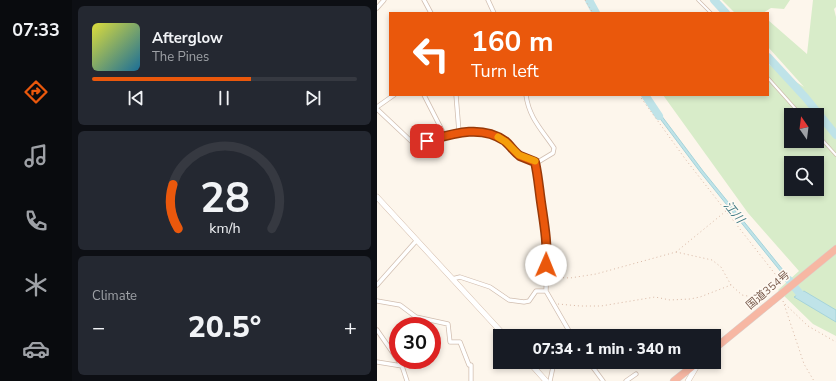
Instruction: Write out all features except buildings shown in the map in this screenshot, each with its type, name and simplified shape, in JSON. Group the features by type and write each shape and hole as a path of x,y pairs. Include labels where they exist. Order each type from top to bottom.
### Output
{"highway":[{"name":"国道354号","path":"721,343 836,249"},
{"path":"674,381 690,369"}],"street":[{"path":"377,8 384,0"},
{"path":"424,0 430,12"},
{"path":"487,0 493,12"},
{"path":"393,96 377,108 412,142 427,141 459,132 482,131 506,142 519,155 538,162 553,153 554,148 534,121 529,111 526,96"},
{"path":"425,96 445,136"},
{"path":"456,96 459,132"},
{"path":"535,162 540,185 546,236 547,253 545,291 568,329"},
{"path":"377,197 498,329"},
{"path":"377,285 417,240"},
{"path":"452,279 460,277 490,287 509,300 524,302 529,301 536,291 545,291"},
{"path":"377,301 400,305 416,317 448,324 450,342 460,342 469,365 471,365 471,381"},
{"path":"377,330 389,347"},
{"path":"377,362 389,364"},
{"path":"403,369 407,381"},
{"path":"535,369 546,381"},
{"path":"550,381 552,369"},
{"path":"594,369 603,381"},
{"path":"688,381 695,369"},
{"path":"626,381 636,374"}],"lane":[{"path":"698,0 710,12"},
{"path":"769,79 795,108"},
{"path":"824,142 836,155"}],"path":[{"path":"585,0 592,12"},
{"path":"640,96 686,160 779,279"},
{"path":"545,277 570,278 596,274 675,252 726,211"},
{"path":"675,252 712,260 721,267 731,285 742,294 753,297 765,307"},
{"path":"553,303 580,306 601,306 655,297 670,300 690,299 700,297 731,285"},
{"path":"779,296 784,303 808,326 836,342"},
{"path":"784,303 804,364 814,381"}],"green space":[{"path":"722,0 790,0 784,9 771,8 765,12 734,12"},
{"path":"813,0 836,0 836,7 834,9 836,17 836,336 813,324 778,290 799,271 748,213 664,96 769,96 769,65 804,87 769,48 769,21 807,54"}],"water":[{"path":"655,107 703,171 796,286 794,288 701,173 652,108"},
{"path":"804,291 836,310 836,322 794,297"}],"waterway":[{"name":"江川","path":"589,0 595,12"},
{"path":"714,0 725,12"},
{"path":"769,58 805,97 836,135"},
{"name":"江川","path":"646,96 659,116"},
{"name":"江川","path":"789,280 800,294 809,300"}],"slow traffic":[{"path":"498,137 506,142 519,155 535,161"}],"route":[{"path":"427,141 459,132 482,131 498,137 506,142 519,155 535,162 540,185 546,236 546,265"}]}
